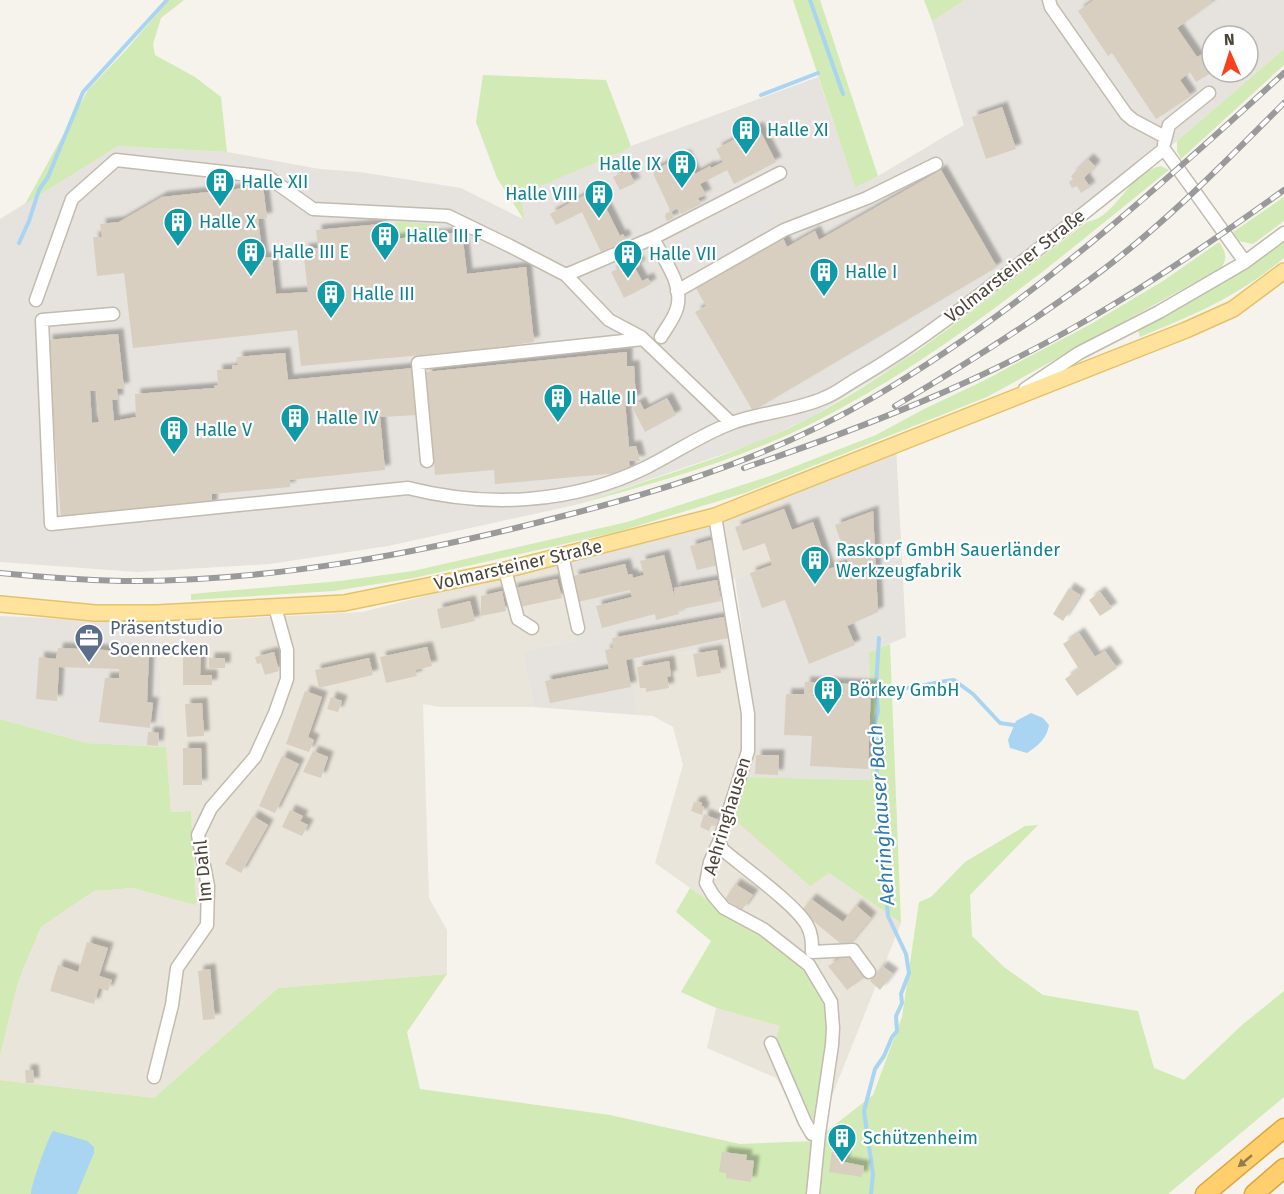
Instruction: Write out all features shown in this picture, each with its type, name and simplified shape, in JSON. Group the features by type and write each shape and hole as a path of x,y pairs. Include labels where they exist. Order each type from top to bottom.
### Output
{"highway":[{"path":"1206,1194 1284,1128"},
{"path":"1254,1194 1284,1168"}],"main road":[{"name":"Volmarsteiner Straße","path":"0,604 95,613 157,613 344,603 505,570 716,516 1186,330 1233,309 1284,271"}],"street":[{"path":"1049,0 1051,7 1112,98 1125,114 1164,143 1245,261"},
{"name":"Volmarsteiner Straße","path":"113,314 42,320 51,524 408,488 436,495 477,500 524,500 562,495 614,480 646,467 682,446 731,423 823,399 895,358 1019,267 1164,143 1169,125 1209,93"},
{"path":"36,300 72,199 116,160 268,177 313,209 448,216 566,275 609,320 643,339 731,423"},
{"path":"677,291 783,230 867,198 936,164"},
{"path":"566,275 653,238 780,173"},
{"name":"Volmarsteiner Straße","path":"1011,398 1079,354 1159,312 1245,261 1284,233"},
{"path":"653,238 676,284 677,291 677,308 661,338"},
{"path":"427,461 418,363 643,339"},
{"name":"Aehringhausen","path":"716,516 748,714 748,751 719,842 710,862 706,883 724,908 763,929 809,965 831,1002 832,1045 813,1194"},
{"path":"562,555 578,628"},
{"path":"505,570 518,619 532,628"},
{"name":"Im Dahl","path":"154,1077 172,1005 177,968 207,925 208,886 198,835 211,808 255,757 275,713 287,679 286,650 275,607"},
{"path":"719,842 723,850 794,909 806,923 812,937 812,952 853,950 869,972"},
{"path":"771,1043 805,1122 812,1134 819,1133"}],"shaded area":[{"path":"965,0 1284,0 1284,49 1260,70 1260,24 1200,24 1200,84 1243,84 1177,141 902,362 813,416 756,443 575,505 388,546 270,564 137,572 0,562 0,219 118,146 227,152 320,169 360,172 461,188 523,219 520,194 624,151 631,146 818,77 855,186 878,176 964,125 932,21"},
{"path":"762,193 777,219 698,265 683,239"},
{"path":"896,446 906,637 869,652 871,780 745,777 754,745 752,698 735,579 772,565 793,533 778,492"},
{"path":"778,492 793,533 772,565 735,579 726,579 715,516"},
{"path":"713,526 722,608 732,642 630,664 637,715 534,707 523,652 574,640 558,565"},
{"path":"558,565 574,640 523,652 534,707 440,707 423,704 429,898 447,930 447,974 278,988 154,1098 0,1080 0,1056 18,982 41,927 94,891 133,888 195,904 191,811 171,812 156,623 362,612 504,576"},
{"path":"0,616 156,623 166,747 87,743 0,719"},
{"path":"744,640 752,698 754,746 745,777 829,873 901,923 814,1141 776,1078 707,1048 716,1008 781,1026 818,990 804,969 655,863 683,765 673,727 653,716 637,715 629,664"},
{"path":"64,678 94,680 93,700 63,698"}],"green space":[{"path":"169,0 184,0 161,18 153,44 155,55 195,77 221,97 227,152 118,146 25,204 88,90"},
{"path":"793,0 820,0 878,176 855,187"},
{"path":"924,0 965,0 932,21"},
{"path":"1284,49 1284,65 1181,159 1177,151 1177,141 1243,84 1260,84 1260,70"},
{"path":"483,75 606,80 631,146 521,194 524,220 497,178 476,122"},
{"path":"1161,166 1169,170 1042,272 954,337 863,396 815,422 757,448 666,479 575,505 696,465 756,442 813,416 850,395 920,349 1087,222 1107,212 1139,177"},
{"path":"1284,197 1284,221 1253,244 1239,241 1233,232"},
{"path":"396,221 435,225 451,233 397,239"},
{"path":"1284,241 1284,258 1250,284 1198,312 1140,337 1138,331 1225,282"},
{"path":"1219,242 1225,255 1221,268 987,397 745,493 617,532 414,578 334,591 191,600 191,594 340,581 413,571 627,522 770,476 876,435 981,382 1091,324 1163,281"},
{"path":"890,644 901,923 829,873 810,886 734,819 745,777 871,780 869,652"},
{"path":"0,719 87,743 166,747 171,812 191,811 196,905 133,888 94,891 41,927 18,982 0,1056"},
{"path":"1038,825 970,895 972,936 1004,967 1043,995 1138,1011 1154,1068 1184,1080 1242,1025 1284,991 1284,1097 1168,1194 0,1194 0,1080 154,1098 278,988 447,974 407,1032 420,1089 610,1115 740,1144 814,1141 873,1095 902,1017 919,902 931,897 965,862 1025,826"},
{"path":"690,888 804,969 818,990 827,1014 828,1033 814,1123 776,1039 780,1026 716,1008 681,992 711,941 676,912"}],"water":[{"path":"1031,713 1043,718 1049,725 1044,738 1027,753 1010,748 1008,740 1016,721"},
{"path":"53,1131 87,1141 94,1147 94,1153 77,1194 31,1194 33,1182"}],"building":[{"path":"1094,0 1211,0 1213,2 1177,28 1197,57 1200,55 1200,80 1196,82 1190,72 1180,80 1191,96 1156,119 1112,53 1108,56 1078,11"},
{"path":"1002,107 1016,149 986,159 972,117"},
{"path":"758,127 776,162 734,184 727,170 700,184 706,195 698,198 701,204 681,214 678,208 671,212 652,171 685,155 695,174 710,166 711,168 723,162 716,149"},
{"path":"1088,159 1095,166 1084,178 1090,187 1081,193 1077,186 1072,188 1069,182 1073,179 1071,176"},
{"path":"628,170 635,183 620,190 613,177"},
{"name":"Halle I","path":"941,170 997,267 753,411 695,312 706,306 696,288 783,238 787,247 815,231 819,240"},
{"path":"263,186 267,218 258,219 263,258 272,257 276,294 308,292 303,249 318,248 316,230 381,224 383,240 462,232 467,274 526,267 534,342 487,349 301,366 297,330 133,348 124,273 97,276 93,237 102,237 100,224 119,222 162,197"},
{"name":"Halle VIII","path":"594,190 597,195 596,204 600,207 605,206 620,236 623,234 626,240 601,252 582,212 556,225 550,214"},
{"path":"671,212 674,218 667,221 666,213"},
{"name":"Halle VII","path":"637,260 640,265 635,268 642,281 648,278 651,284 624,298 611,272"},
{"path":"118,334 124,388 117,389 118,400 112,400 114,421 136,417 135,394 215,388 214,386 218,385 217,370 232,369 232,365 238,365 237,357 285,353 288,380 414,368 418,415 380,417 385,470 290,480 290,487 212,494 212,506 61,519 47,340","holes":["90,391 96,391 99,422 92,423"]},
{"name":"Halle II","path":"627,352 627,366 634,366 636,400 625,402 629,447 636,446 640,461 629,461 630,472 495,484 494,470 435,475 426,372"},
{"path":"667,398 676,415 645,432 632,407 640,402 644,410"},
{"name":"Raskopf GmbH Sauerländer Werkzeugfabrik","path":"784,509 792,530 813,522 829,569 848,562 835,525 873,511 878,612 847,626 855,645 809,664 785,600 762,608 750,573 772,565 765,543 743,551 735,527"},
{"path":"711,540 718,565 697,570 690,546"},
{"path":"664,555 675,599 674,588 717,580 721,601 678,610 679,614 656,620 655,614 602,628 596,606 632,597 630,590 578,602 573,576 625,564 628,575 632,574 633,578 644,575 640,561"},
{"path":"557,579 562,598 515,608 511,589"},
{"path":"1069,588 1080,595 1063,621 1053,614"},
{"path":"502,591 506,611 481,616 481,596"},
{"path":"1100,592 1112,608 1100,616 1089,600"},
{"path":"470,601 475,621 441,629 437,609"},
{"path":"724,617 728,638 626,660 631,687 550,703 545,681 609,669 605,650 613,648 612,638"},
{"path":"1079,633 1095,657 1105,651 1117,668 1077,696 1065,679 1079,669 1063,644"},
{"path":"427,647 432,666 415,670 417,676 386,683 380,657"},
{"path":"58,648 149,652 147,702 153,703 150,728 99,722 105,678 119,678 119,669 59,667 57,701 36,699 39,657 56,659"},
{"path":"717,650 721,673 697,677 693,654"},
{"path":"274,652 279,671 265,675 261,663 257,664 255,657"},
{"path":"183,653 201,653 200,675 212,675 212,685 183,685"},
{"path":"209,658 225,658 225,668 209,668"},
{"path":"369,658 373,675 319,688 315,670"},
{"path":"669,661 671,676 667,677 669,688 646,692 646,688 640,688 637,667"},
{"name":"Börkey GmbH","path":"805,682 871,685 868,769 810,766 812,736 784,735 786,694 804,694"},
{"path":"305,691 322,697 308,737 314,740 309,752 286,744"},
{"path":"331,697 342,701 338,712 327,709"},
{"path":"202,703 204,736 187,737 185,704"},
{"path":"148,732 159,733 158,746 147,745"},
{"path":"183,748 201,748 202,785 183,785"},
{"path":"313,751 328,757 321,778 303,772"},
{"path":"756,755 779,755 778,775 755,774"},
{"path":"282,756 299,764 275,813 259,806"},
{"path":"697,801 704,807 702,815 691,811 694,802 697,803"},
{"path":"290,810 303,816 300,821 308,825 302,836 282,827"},
{"path":"704,814 718,820 716,826 712,824 709,831 700,827"},
{"path":"253,816 268,825 241,873 225,864"},
{"path":"735,884 753,895 742,910 725,899"},
{"path":"811,899 843,922 856,905 871,918 846,948 801,911"},
{"path":"87,942 108,948 99,976 112,980 108,991 99,988 94,1004 50,991 58,965 78,972"},
{"path":"847,954 865,977 847,990 828,966"},
{"path":"882,966 893,974 880,990 870,981"},
{"path":"210,969 215,1019 203,1020 198,971"},
{"path":"25,1070 33,1070 34,1083 26,1083"},
{"name":"Schützenheim","path":"832,1151 845,1153 844,1162 864,1166 862,1177 829,1172"},
{"path":"722,1152 747,1155 746,1160 754,1161 751,1182 726,1178 726,1173 719,1172"}],"waterway":[{"path":"19,243 39,190 48,177 83,92 167,0"},
{"name":"Aehringhauser Bach","path":"810,0 843,94"},
{"path":"761,95 818,73"},
{"name":"Aehringhauser Bach","path":"871,1194 873,1174 864,1111 875,1069 897,1031 896,1016 902,1003 901,994 909,973 906,954 888,916 877,781 880,748 874,726 878,711 876,687 879,638"},
{"path":"876,687 895,689 954,680 973,694 1000,723 1014,725"}],"railway":[{"path":"0,573 107,581 178,580 290,571 346,563 512,529 647,493 725,467 838,417 929,363 983,326 1036,287 1138,204 1284,73"},
{"path":"895,406 1025,325 1125,253 1195,191 1284,103"},
{"path":"744,468 919,403 1046,343 1162,274 1284,190"}],"place":[{"name":"Halle XI","path":"746,156"},
{"name":"Halle IX","path":"682,190"},
{"name":"Halle XII","path":"220,208"},
{"name":"Halle VIII","path":"599,220"},
{"name":"Halle X","path":"178,248"},
{"name":"Halle III F","path":"385,262"},
{"name":"Halle III E","path":"251,278"},
{"name":"Halle VII","path":"628,280"},
{"name":"Halle I","path":"824,298"},
{"name":"Halle III","path":"331,320"},
{"name":"Halle II","path":"558,424"},
{"name":"Halle IV","path":"295,444"},
{"name":"Halle V","path":"174,456"},
{"name":"Raskopf GmbH Sauerländer Werkzeugfabrik","path":"815,586"},
{"name":"Präsentstudio Soennecken","path":"89,664"},
{"name":"Börkey GmbH","path":"828,716"},
{"name":"Schützenheim","path":"842,1164"}]}
